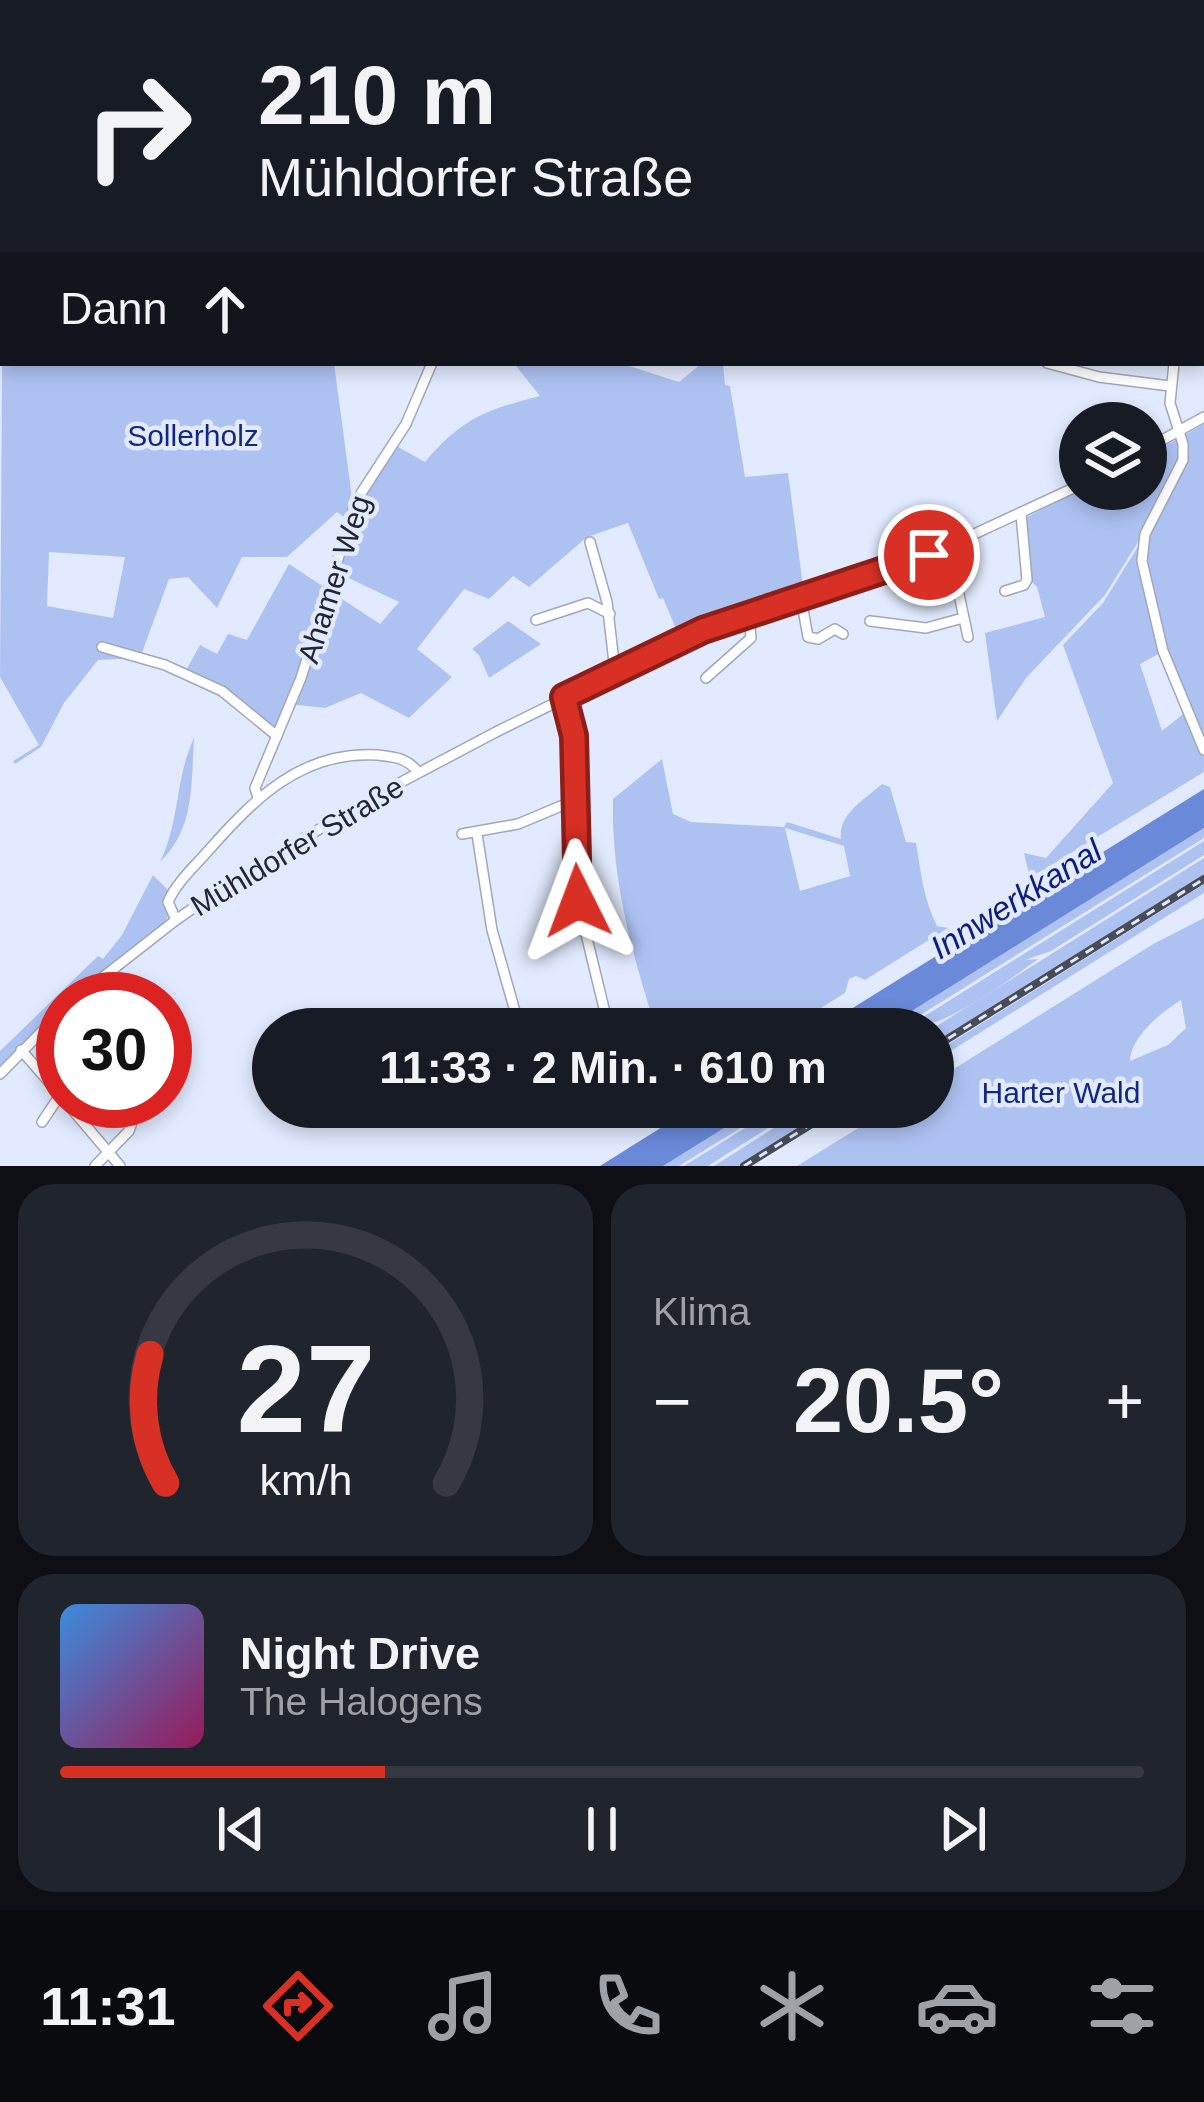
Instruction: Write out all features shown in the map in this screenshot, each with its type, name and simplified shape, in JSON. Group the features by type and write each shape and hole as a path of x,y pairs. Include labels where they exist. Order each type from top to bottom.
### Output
{"street":[{"name":"Ahamer Weg","path":"258,797 255,788 301,678 356,501 406,424 431,366"},
{"path":"1059,366 1170,386"},
{"path":"1173,366 1170,410 1184,444 1183,460 1145,534 1142,565 1168,668 1204,750"},
{"path":"1167,437 1204,417"},
{"name":"Mühldorfer Straße","path":"110,972 176,920 277,854 418,772 615,671 749,614 949,547 1059,495"},
{"path":"1005,591 1027,580 1021,514"},
{"path":"590,542 610,614 615,671"},
{"path":"949,547 968,637"},
{"path":"801,598 808,638 818,639 835,629 843,634"},
{"path":"536,620 588,603 610,614"},
{"path":"706,678 751,638 749,614"},
{"path":"870,621 926,628 963,618"},
{"path":"102,647 153,661 222,691 277,736"},
{"path":"564,697 574,736 578,901 604,1008"},
{"name":"Mühldorfer Straße","path":"176,920 169,898 258,797 302,769 341,756 406,759 418,772"},
{"path":"462,834 532,820 573,801"},
{"path":"477,834 492,930 514,1008"},
{"path":"0,1074 36,1036"},
{"path":"21,1050 36,1067"},
{"path":"88,1128 120,1166"},
{"path":"94,1166 130,1128"}],"green space":[{"name":"Sollerholz","path":"2,366 334,366 352,498 348,519 337,512 287,557 242,557 217,608 188,577 169,579 140,658 98,660 64,703 41,747 15,764 39,745 0,677","holes":["49,552 125,557 113,618 47,606"]},
{"path":"516,366 629,366 679,382 698,366 723,366 745,477 788,473 804,593 679,636 628,523 587,537 529,587 513,576 489,599 464,589 417,649 452,677 409,718 361,693 325,708 288,704 278,727 272,729 236,697 185,672 200,645 217,654 228,634 247,640 289,564 380,624 399,602 338,573 359,496 393,444 425,462 476,418 540,396"},
{"path":"1204,424 1204,772 1030,878 1024,853 1046,858 1113,783 1063,645 1103,603 1142,540 1141,568 1148,595 1147,539 1160,510 1167,510 1184,451 1183,436","holes":["1152,614 1187,711 1162,731 1140,664 1162,652"]},
{"path":"1180,438 1182,456 1167,487 1167,444"},
{"path":"1059,501 1059,510 1156,510 1105,595 1026,678 997,721 985,633 1045,617 1037,587 1029,579 1025,518"},
{"path":"508,621 541,644 489,678 472,649"},
{"path":"194,738 185,820 160,862 183,769"},
{"path":"662,759 673,814 691,822 784,827 787,822 841,839 844,822 854,808 882,784 890,787 906,842 916,843 932,916 937,926 948,928 865,980 849,979 845,993 821,1008 650,1008 619,887 613,799","holes":["785,828 844,846 850,876 800,891"]},
{"path":"1204,828 1204,838 932,1008 917,1008"},
{"path":"1204,841 1204,855 1051,951 1025,960 1038,959 974,1003 954,1013 954,1008 938,1008"},
{"path":"1204,858 1204,875 954,1033 954,1015"},
{"path":"153,875 169,891 163,906 166,923 104,972 81,972 98,956 103,959 122,935"},
{"path":"1204,884 1204,893 954,1049 954,1041"},
{"name":"Harter Wald","path":"1204,918 1204,1166 797,1166 858,1128 954,1128 954,1069 1155,943","holes":["1181,1000 1186,1028 1168,1045 1130,1061 1141,1034"]},
{"path":"36,1016 36,1033 0,1068 0,1051"},
{"path":"724,1128 740,1128 679,1166 663,1166"},
{"path":"745,1128 768,1128 708,1166 684,1166"},
{"path":"774,1128 801,1128 740,1166 714,1166"}],"water":[{"path":"1204,789 1204,828 917,1008 853,1008"},
{"path":"661,1128 724,1128 663,1166 600,1166"}],"railway":[{"path":"954,1035 1204,879"},
{"path":"744,1166 805,1128"}],"route":[{"path":"578,901 574,736 564,697 703,630 929,555"}],"water label":[{"name":"Innwerkkanal","path":"1016,899"}]}
